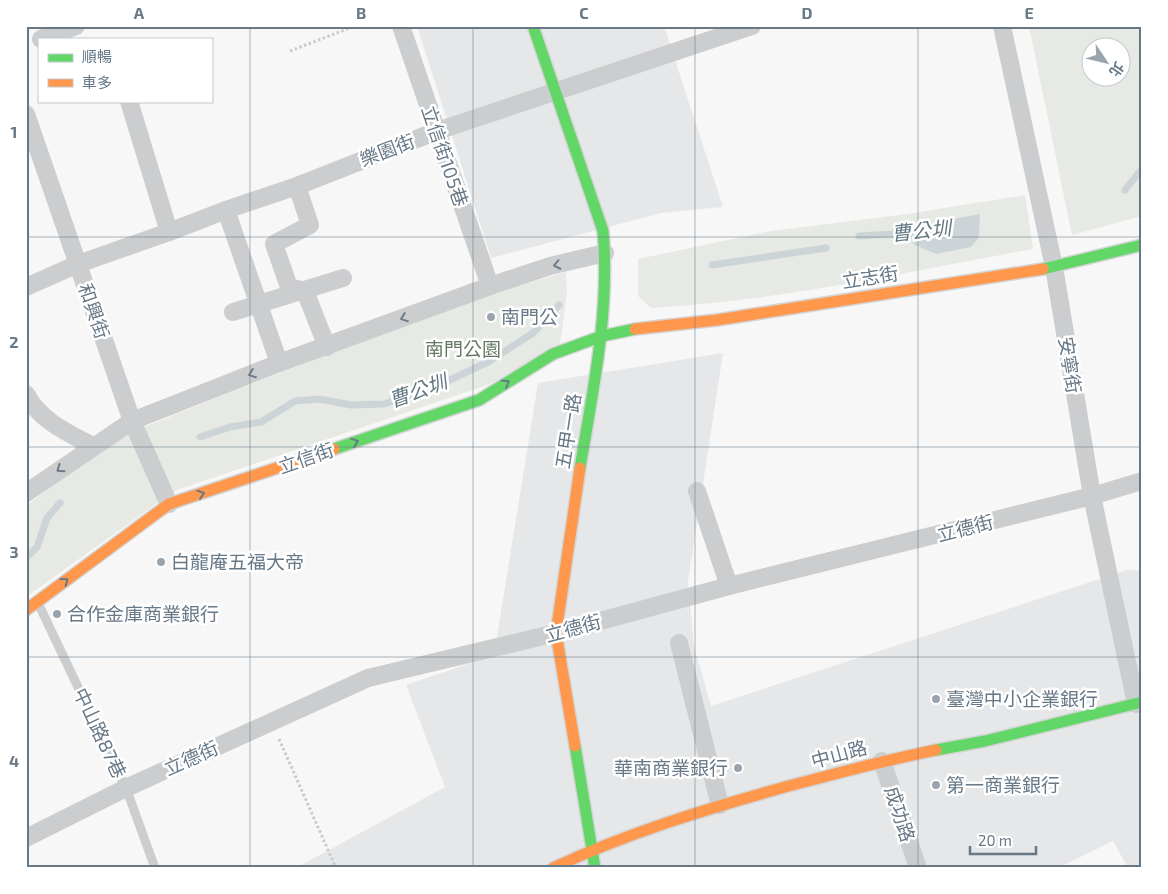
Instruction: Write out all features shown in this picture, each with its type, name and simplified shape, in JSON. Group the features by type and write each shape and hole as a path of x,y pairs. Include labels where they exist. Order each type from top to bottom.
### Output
{"street":[{"path":"43,38 76,26"},
{"name":"立信街105巷","path":"401,26 490,286"},
{"name":"五甲一路","path":"533,26 603,231 605,253 602,336 569,537 556,633 595,868"},
{"name":"樂園街","path":"26,287 78,264 296,186 437,131 752,26"},
{"name":"安寧街","path":"1002,26 1054,267 1092,496 1139,703"},
{"path":"26,44 38,40"},
{"path":"129,102 168,232"},
{"name":"和興街","path":"26,114 132,421 170,504"},
{"path":"296,186 310,225 274,244 289,286 305,291"},
{"path":"226,210 279,363"},
{"name":"立志街","path":"602,336 637,329 717,320 1054,267 1142,245"},
{"path":"26,493 132,421 279,363 490,286 550,266 605,253"},
{"path":"233,312 343,278"},
{"path":"305,291 327,347"},
{"name":"立信街","path":"26,610 170,504 479,400 553,354 602,336"},
{"path":"26,394 30,402 43,416 59,428 93,446"},
{"name":"立德街","path":"26,838 126,788 368,678 556,633 728,586 1092,496 1142,481"},
{"path":"697,491 728,586"},
{"path":"679,643 720,805"},
{"name":"中山路","path":"553,868 591,850 720,805 882,760 985,741 1139,703"},
{"name":"成功路","path":"882,760 918,868"}],"lane":[{"name":"中山路87巷","path":"38,602 126,788 155,868"}],"path":[{"path":"290,51 355,26"},
{"path":"271,722 336,868"}],"shaded area":[{"path":"417,26 664,26 723,207 661,213 491,258"},
{"path":"723,353 688,582 694,646 711,706 1127,570 1142,570 1142,868 1128,868 1113,841 1058,868 296,868 445,787 406,685 494,655 538,383"}],"green space":[{"path":"1029,26 1142,26 1142,216 1072,235"},
{"path":"1025,195 1033,249 842,284 747,299 651,308 638,296 638,259 771,231 907,214"},
{"name":"南門公園","path":"566,272 567,292 560,345 490,384 174,491 26,597 26,506 110,441 243,387 461,303"}],"water":[{"path":"980,214 979,237 971,247 936,254 913,244 916,226"}],"waterway":[{"name":"曹公圳","path":"1125,190 1142,169"},
{"name":"曹公圳","path":"859,236 923,232"},
{"name":"曹公圳","path":"712,265 826,248"},
{"name":"曹公圳","path":"200,437 230,427 261,422 295,401 319,399 351,405 384,404 435,387 488,362 533,333 559,305"},
{"name":"曹公圳","path":"26,558 37,547 47,518 60,503"}],"traffic: fast":[{"path":"533,26 603,231 605,261 602,321 595,380 580,468"},
{"path":"1043,269 1142,245"},
{"path":"334,449 479,400 553,354 602,336 635,329"},
{"path":"936,750 985,741 1142,702"},
{"path":"575,746 595,868"}],"traffic: slow":[{"path":"635,329 717,320 1043,269"},
{"path":"26,610 169,504 334,449"},
{"path":"575,746 556,633 580,468"},
{"path":"553,868 609,844 696,813 785,787 936,750"}],"place":[{"name":"南門公","path":"491,317"},
{"name":"白龍庵五福大帝","path":"161,562"},
{"name":"合作金庫商業銀行","path":"57,614"},
{"name":"臺灣中小企業銀行","path":"936,699"},
{"name":"華南商業銀行","path":"738,768"},
{"name":"第一商業銀行","path":"936,785"}]}
